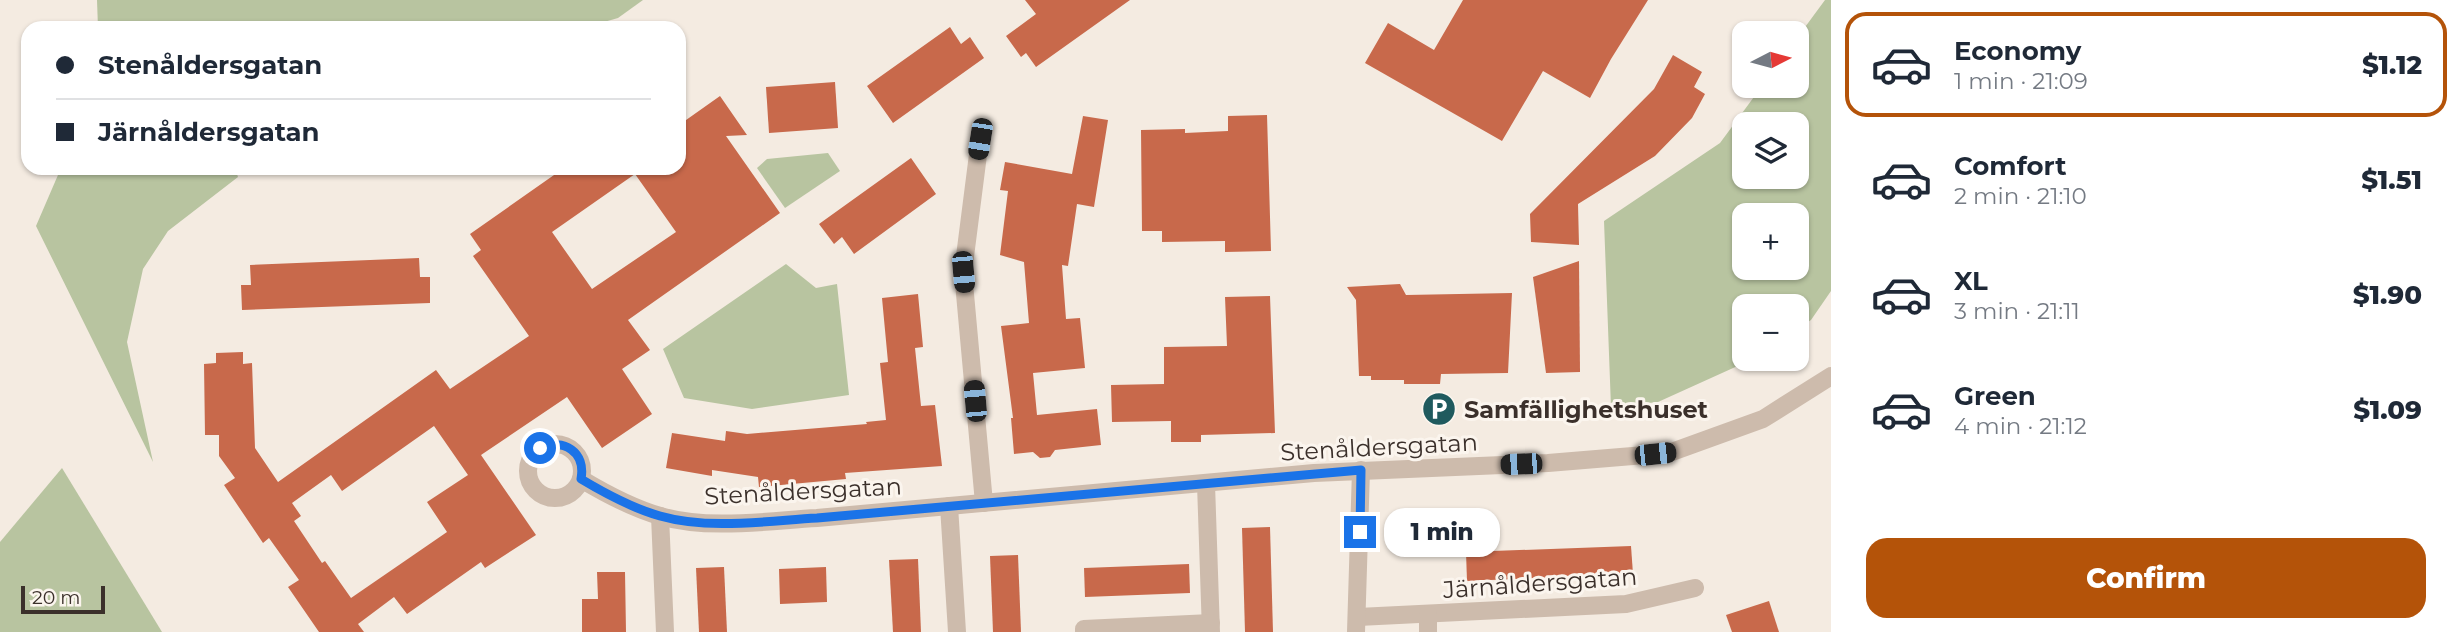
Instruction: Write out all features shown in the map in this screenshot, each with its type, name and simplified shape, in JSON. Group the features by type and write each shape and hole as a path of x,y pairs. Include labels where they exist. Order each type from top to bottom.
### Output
{"street":[{"path":"980,139 963,272 984,503"},
{"name":"Stenåldersgatan","path":"581,479 608,495 660,516 698,522 741,522 817,518 1361,470 1548,463 1669,453 1763,419 1831,376"},
{"name":"Järnåldersgatan","path":"1361,470 1357,625 1428,623 1626,604 1695,587"},
{"path":"1084,632 1084,629 1211,628 1206,484"},
{"path":"949,506 957,632"},
{"path":"660,516 665,632"}],"green space":[{"path":"97,0 643,0 618,18 608,21 98,21"},
{"path":"1825,0 1831,0 1831,291 1809,321 1809,294 1732,294 1732,369 1658,402 1611,407 1604,221 1720,143 1732,127 1732,189 1809,189 1809,112 1743,112 1753,98 1810,98 1810,21"},
{"path":"828,153 840,171 785,208 757,168 767,159"},
{"path":"58,175 237,175 168,231 143,269 127,342 153,462 36,226"},
{"path":"786,264 816,288 837,284 849,395 752,409 684,398 663,349"},
{"path":"62,468 162,632 0,632 0,542"}],"building":[{"path":"1025,0 1130,0 1036,67 1026,53 1021,57 1006,36 1036,14"},
{"path":"1463,0 1648,0 1590,98 1543,71 1502,141 1365,63 1388,23 1434,50"},
{"path":"950,27 961,44 970,37 984,58 893,123 867,86"},
{"path":"1673,55 1702,72 1694,87 1705,94 1692,118 1655,156 1578,204 1579,245 1531,242 1530,214 1654,89"},
{"path":"835,82 838,128 769,133 766,87"},
{"path":"720,96 747,135 726,136 780,213 628,320 650,350 622,369 652,414 602,448 567,397 481,455 536,535 485,568 481,562 407,614 394,597 358,624 364,632 319,632 288,587 299,580 269,538 263,543 224,485 235,478 219,456 219,435 205,435 204,364 216,363 216,353 243,352 243,364 252,363 255,448 278,482 436,370 450,389 529,336 473,256 481,250 470,234 554,175 634,175 552,232 592,289 676,232 636,175 686,175 686,120","holes":["434,426 468,475 427,502 447,532 351,598 325,561 322,563 294,521 301,516 292,503 331,475 342,491"]},
{"path":"1267,115 1271,251 1225,252 1225,241 1162,242 1162,231 1142,231 1141,130 1185,129 1185,133 1228,131 1228,116"},
{"path":"1083,116 1108,120 1094,207 1077,204 1068,266 1062,265 1066,319 1080,318 1085,368 1033,373 1037,415 1097,409 1101,445 1055,450 1050,457 1040,458 1033,452 1014,454 1013,418 1001,326 1029,323 1024,262 1000,255 1008,191 1000,190 1005,162 1072,174"},
{"path":"911,158 936,194 854,254 842,237 834,244 819,224"},
{"path":"419,258 420,277 430,277 430,303 242,310 241,285 251,285 250,265"},
{"path":"1579,261 1580,372 1546,373 1533,277"},
{"path":"1400,284 1406,295 1512,293 1508,373 1441,374 1440,384 1404,384 1404,380 1371,380 1371,376 1359,376 1356,300 1347,287"},
{"path":"918,294 923,347 915,348 921,406 935,405 942,466 845,473 846,479 759,487 758,477 712,470 712,476 666,468 672,433 725,441 726,431 747,434 886,420 880,363 888,362 882,298"},
{"path":"1270,296 1275,433 1201,435 1201,442 1171,442 1171,421 1112,422 1111,385 1164,384 1164,347 1227,346 1225,297"},
{"path":"1270,527 1273,632 1245,632 1242,528"},
{"path":"1631,546 1633,574 1467,581 1466,552"},
{"path":"1018,555 1021,632 993,632 990,556"},
{"path":"918,559 921,632 893,632 889,560"},
{"path":"1189,564 1190,593 1085,597 1084,568"},
{"path":"724,567 727,632 699,632 696,568"},
{"path":"826,567 827,602 780,604 779,569"},
{"path":"597,572 625,572 626,632 582,632 582,599 598,599"},
{"path":"1769,601 1779,632 1732,632 1726,615"}],"place":[{"name":"Samfällighetshuset","path":"1439,409"}],"route":[{"path":"540,448 550,444 561,444 570,448 578,455 582,465 581,479 608,495 660,516 698,522 817,518 1361,470 1360,532"}]}
